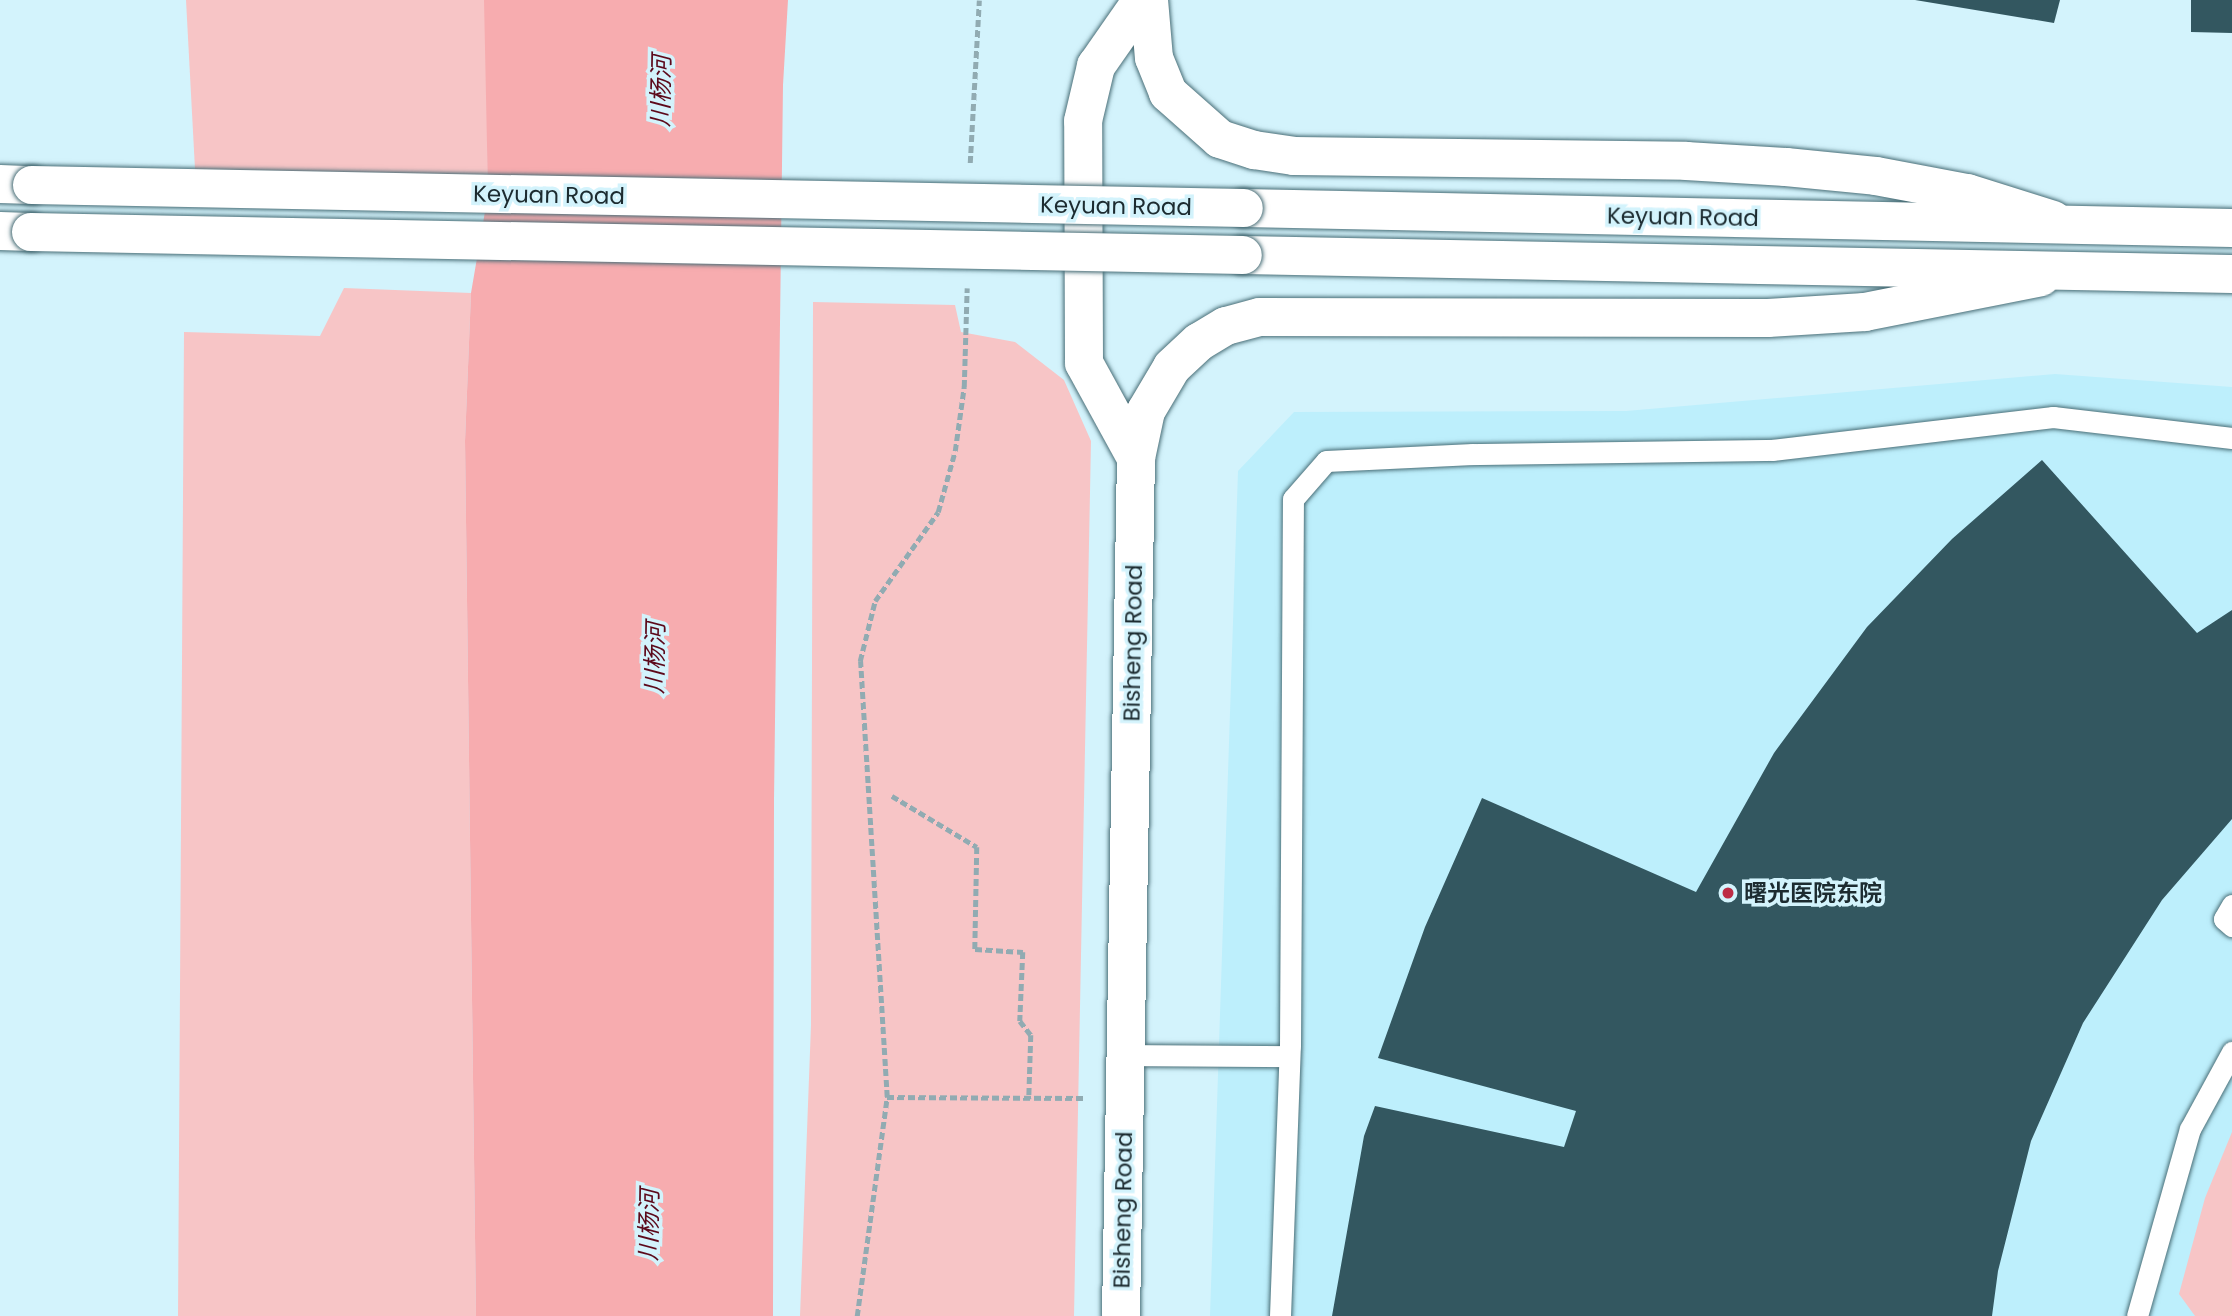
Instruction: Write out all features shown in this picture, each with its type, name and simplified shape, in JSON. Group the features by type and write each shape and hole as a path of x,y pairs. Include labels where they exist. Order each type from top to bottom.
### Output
{"street":[{"name":"Bisheng Road","path":"1121,1316 1136,458 1084,363 1083,121 1096,66 1142,0"},
{"path":"1149,0 1154,58 1168,93 1220,139 1254,150 1294,156 1686,161 1786,167 1876,176 1967,193 2068,225"},
{"name":"Keyuan Road","path":"16,185 2232,228"},
{"name":"Keyuan Road","path":"15,231 2232,274"},
{"path":"1136,458 1146,411 1172,367 1199,342 1226,326 1260,317 1768,318 1865,312 2065,271"}],"lane":[{"path":"1280,1316 1289,1056 1293,499 1326,461 1473,454 1772,450 2053,417 2232,438"},
{"path":"2232,905 2224,919 2232,926"},
{"path":"2137,1316 2190,1129 2232,1052"},
{"path":"1126,1055 1289,1056"}],"path":[{"path":"970,178 979,0"},
{"path":"857,1316 887,1097 860,661 875,601 938,512 955,451 964,387 967,275"},
{"path":"892,796 977,847 975,949 1023,952 1020,1021 1031,1034 1029,1098"},
{"path":"887,1097 1125,1099"}],"shaded area":[{"path":"186,0 487,0 488,194 196,188"},
{"path":"344,288 471,293 465,441 476,1316 178,1316 184,332 320,336"},
{"path":"813,302 955,305 961,332 1015,342 1064,380 1091,441 1074,1316 800,1316 811,1025"},
{"name":"曙光医院东院","path":"2055,374 2232,387 2232,1316 1210,1316 1238,471 1294,412 1626,411"},
{"path":"2232,1132 2232,1316 2195,1316 2179,1294 2205,1198"}],"water":[{"name":"川杨河","path":"484,0 788,0 783,85 774,801 773,1316 476,1316 465,441 471,293 488,194"}],"building":[{"path":"1915,0 2060,0 2054,23"},
{"path":"2191,0 2232,0 2232,33 2191,32"},
{"path":"2042,460 2197,633 2232,610 2232,819 2162,900 2083,1023 2031,1141 1998,1271 1992,1316 1332,1316 1364,1136 1375,1106 1564,1147 1576,1111 1378,1058 1425,927 1482,798 1696,892 1774,753 1867,627 1952,539"}],"place":[{"name":"曙光医院东院","path":"1728,893"}]}
